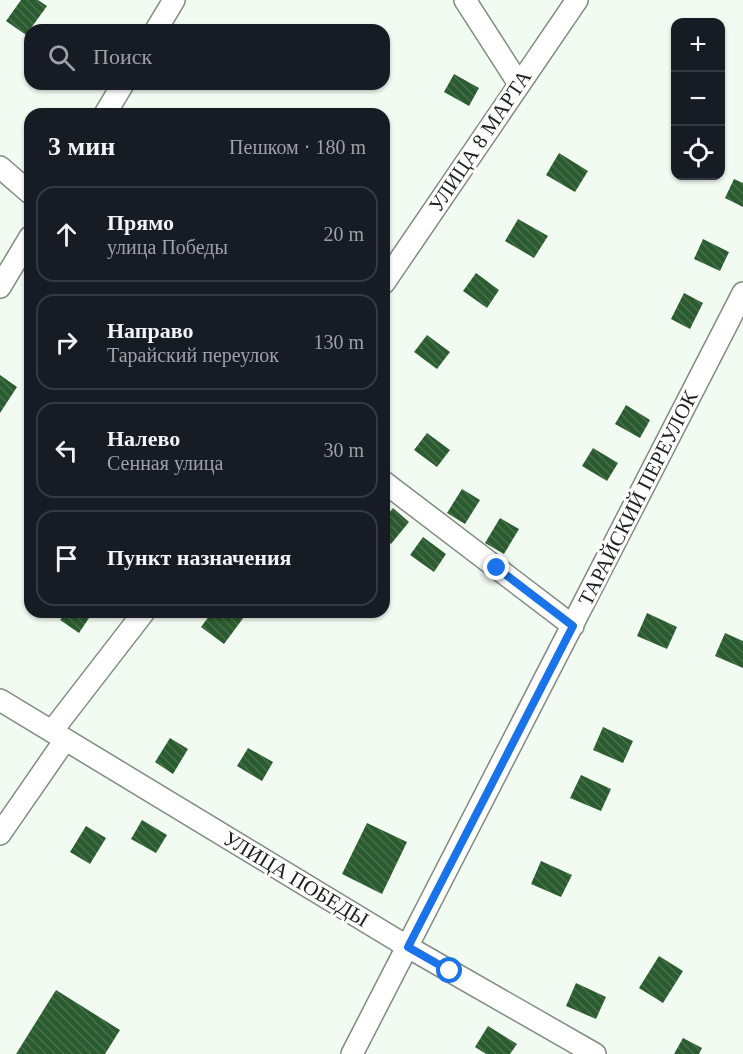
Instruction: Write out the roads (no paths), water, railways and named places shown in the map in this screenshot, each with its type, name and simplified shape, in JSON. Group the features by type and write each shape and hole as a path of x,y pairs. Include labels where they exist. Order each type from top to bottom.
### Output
{"street":[{"path":"160,24 174,0"},
{"path":"465,0 519,84"},
{"name":"УЛИЦА 8 МАРТА","path":"390,274 577,0"},
{"path":"109,108 119,90"},
{"path":"0,167 24,188"},
{"path":"0,287 24,247"},
{"name":"ТАРАЙСКИЙ ПЕРЕУЛОК","path":"352,1054 743,293"},
{"path":"390,487 573,626"},
{"path":"0,834 58,735 140,618"},
{"name":"УЛИЦА ПОБЕДЫ","path":"0,700 408,947 595,1054"}]}
